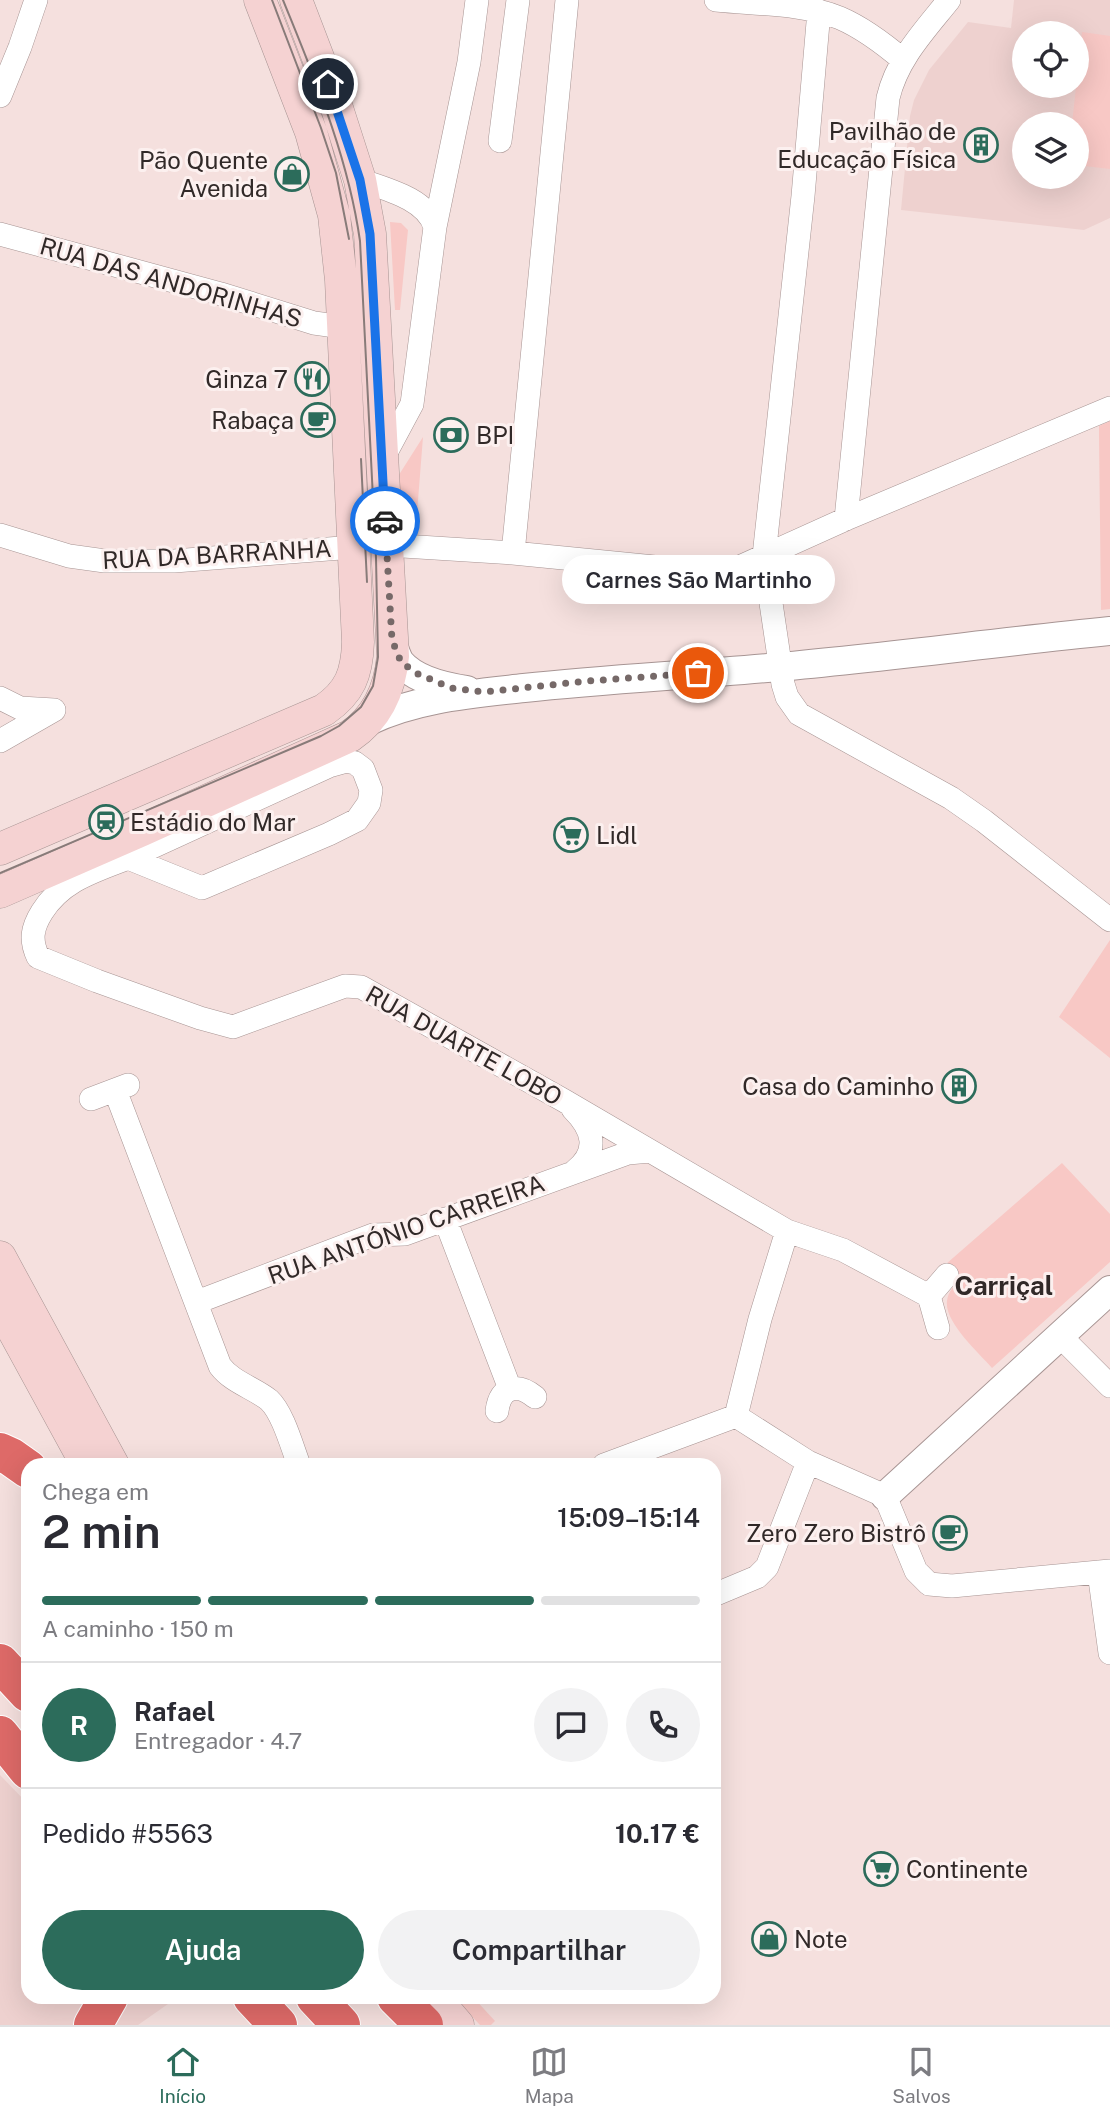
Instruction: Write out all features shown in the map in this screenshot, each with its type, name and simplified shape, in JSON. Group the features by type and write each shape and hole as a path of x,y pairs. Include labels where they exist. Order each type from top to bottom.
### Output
{"highway":[{"path":"0,1452 21,1464"},
{"path":"0,1663 21,1686"},
{"path":"0,1732 21,1753"},
{"path":"0,1732 21,1760"},
{"path":"93,2025 105,2004"},
{"path":"258,2004 278,2025"},
{"path":"322,2004 341,2025"},
{"path":"403,2004 425,2025"}],"main road":[{"path":"0,849 324,710 337,701 349,684 358,647 337,238 334,215 311,132 260,0"},
{"path":"0,892 350,736 369,721 382,701 387,686 392,667 392,640 372,252 360,180 335,102 296,0"},
{"path":"0,1257 109,1458"},
{"path":"0,1306 83,1458"},
{"path":"380,2004 399,2025"},
{"path":"440,2004 458,2025"}],"street":[{"path":"0,96 36,0"},
{"path":"382,460 412,404 435,227 469,62 477,0"},
{"path":"500,141 518,0"},
{"path":"513,553 567,0"},
{"path":"716,0 820,11 858,27 903,60"},
{"path":"846,519 888,98 891,84 903,60 949,0"},
{"path":"820,11 764,556 779,667 786,697 799,714 951,797 1110,920"},
{"path":"326,184 334,177 360,180 422,206 432,218 435,227"},
{"name":"RUA DAS ANDORINHAS","path":"0,234 220,294 314,323 343,327"},
{"path":"387,545 513,553 715,573 733,570 846,519 1110,408"},
{"name":"RUA DA BARRANHA","path":"0,534 69,556 105,561 174,561 354,547"},
{"path":"369,721 383,714 416,705 484,692 588,681 779,667 1110,631"},
{"path":"392,640 401,662 416,673 451,688 484,692"},
{"path":"337,701 362,688 387,686 407,690 484,692"},
{"path":"0,698 20,708 54,710 0,741"},
{"path":"352,761 367,775 371,795 369,803 357,820 202,888 128,858 342,762 352,761"},
{"name":"RUA DUARTE LOBO","path":"128,858 74,879 54,895 32,933 38,957 200,1018 233,1027 345,986 361,987 563,1100 786,1231 843,1250 929,1296"},
{"path":"91,1099 122,1087 220,1366 230,1376 269,1401 277,1410 296,1458"},
{"name":"RUA ANTÓNIO CARREIRA","path":"563,1100 583,1119 591,1139 589,1155 585,1163 575,1171"},
{"name":"RUA ANTÓNIO CARREIRA","path":"197,1302 373,1235 405,1234 628,1153 650,1151"},
{"path":"445,1219 510,1389"},
{"path":"736,1416 760,1319 786,1231"},
{"path":"937,1328 929,1296 947,1275"},
{"path":"885,1496 1110,1290"},
{"path":"1059,1336 1110,1386"},
{"path":"497,1411 498,1402 510,1389 520,1388 535,1397"},
{"path":"736,1416 808,1462 885,1496 916,1571 929,1584 952,1587 1105,1572 1110,1653"},
{"path":"623,1458 736,1416"},
{"path":"721,1592 757,1577 766,1567 808,1462"}],"shaded area":[{"path":"1014,0 1110,0 1110,218 1084,230 901,210 914,100 929,70 968,22 1011,28"},
{"path":"1089,33 1110,36 1110,169 1089,167 1089,112 1073,112 1075,98 1089,98"},
{"path":"390,222 401,223 408,230 400,310 395,310"},
{"path":"1110,421 1110,609 1101,610 1099,426"},
{"path":"423,437 417,513 408,512 407,528 398,528 395,481"},
{"path":"1110,940 1110,1058 1059,1017"},
{"path":"1062,1163 1110,1214 1110,1262 992,1368 951,1318 948,1297 961,1278 946,1264"},
{"path":"0,1775 21,1797 21,2004 168,2004 138,2025 0,2025"},
{"path":"461,2004 479,2004 495,2021 491,2025 480,2025"}],"tram line":[{"path":"272,0 336,173 349,239"},
{"path":"0,873 321,736 339,726 361,707 373,686 378,657 376,558 360,241 355,209 339,148 283,0"},
{"path":"361,459 367,582"}],"way so far":[{"path":"385,521 392,640 401,662 416,673 451,688 484,692 698,673"}],"place":[{"name":"Pavilhão de Educação Física","path":"981,145"},
{"name":"Pão Quente Avenida","path":"292,174"},
{"name":"Ginza 7","path":"312,379"},
{"name":"Rabaça","path":"318,420"},
{"name":"BPI","path":"451,435"},
{"name":"Carnes São Martinho","path":"698,673"},
{"name":"Estádio do Mar","path":"106,822"},
{"name":"Lidl","path":"571,835"},
{"name":"Casa do Caminho","path":"959,1086"},
{"name":"Zero Zero Bistrô","path":"950,1533"},
{"name":"Continente","path":"881,1869"},
{"name":"Note","path":"769,1939"}],"district":[{"name":"Carriçal","path":"1004,1285"}],"route":[{"path":"328,84 360,180 370,234 385,521"}]}
